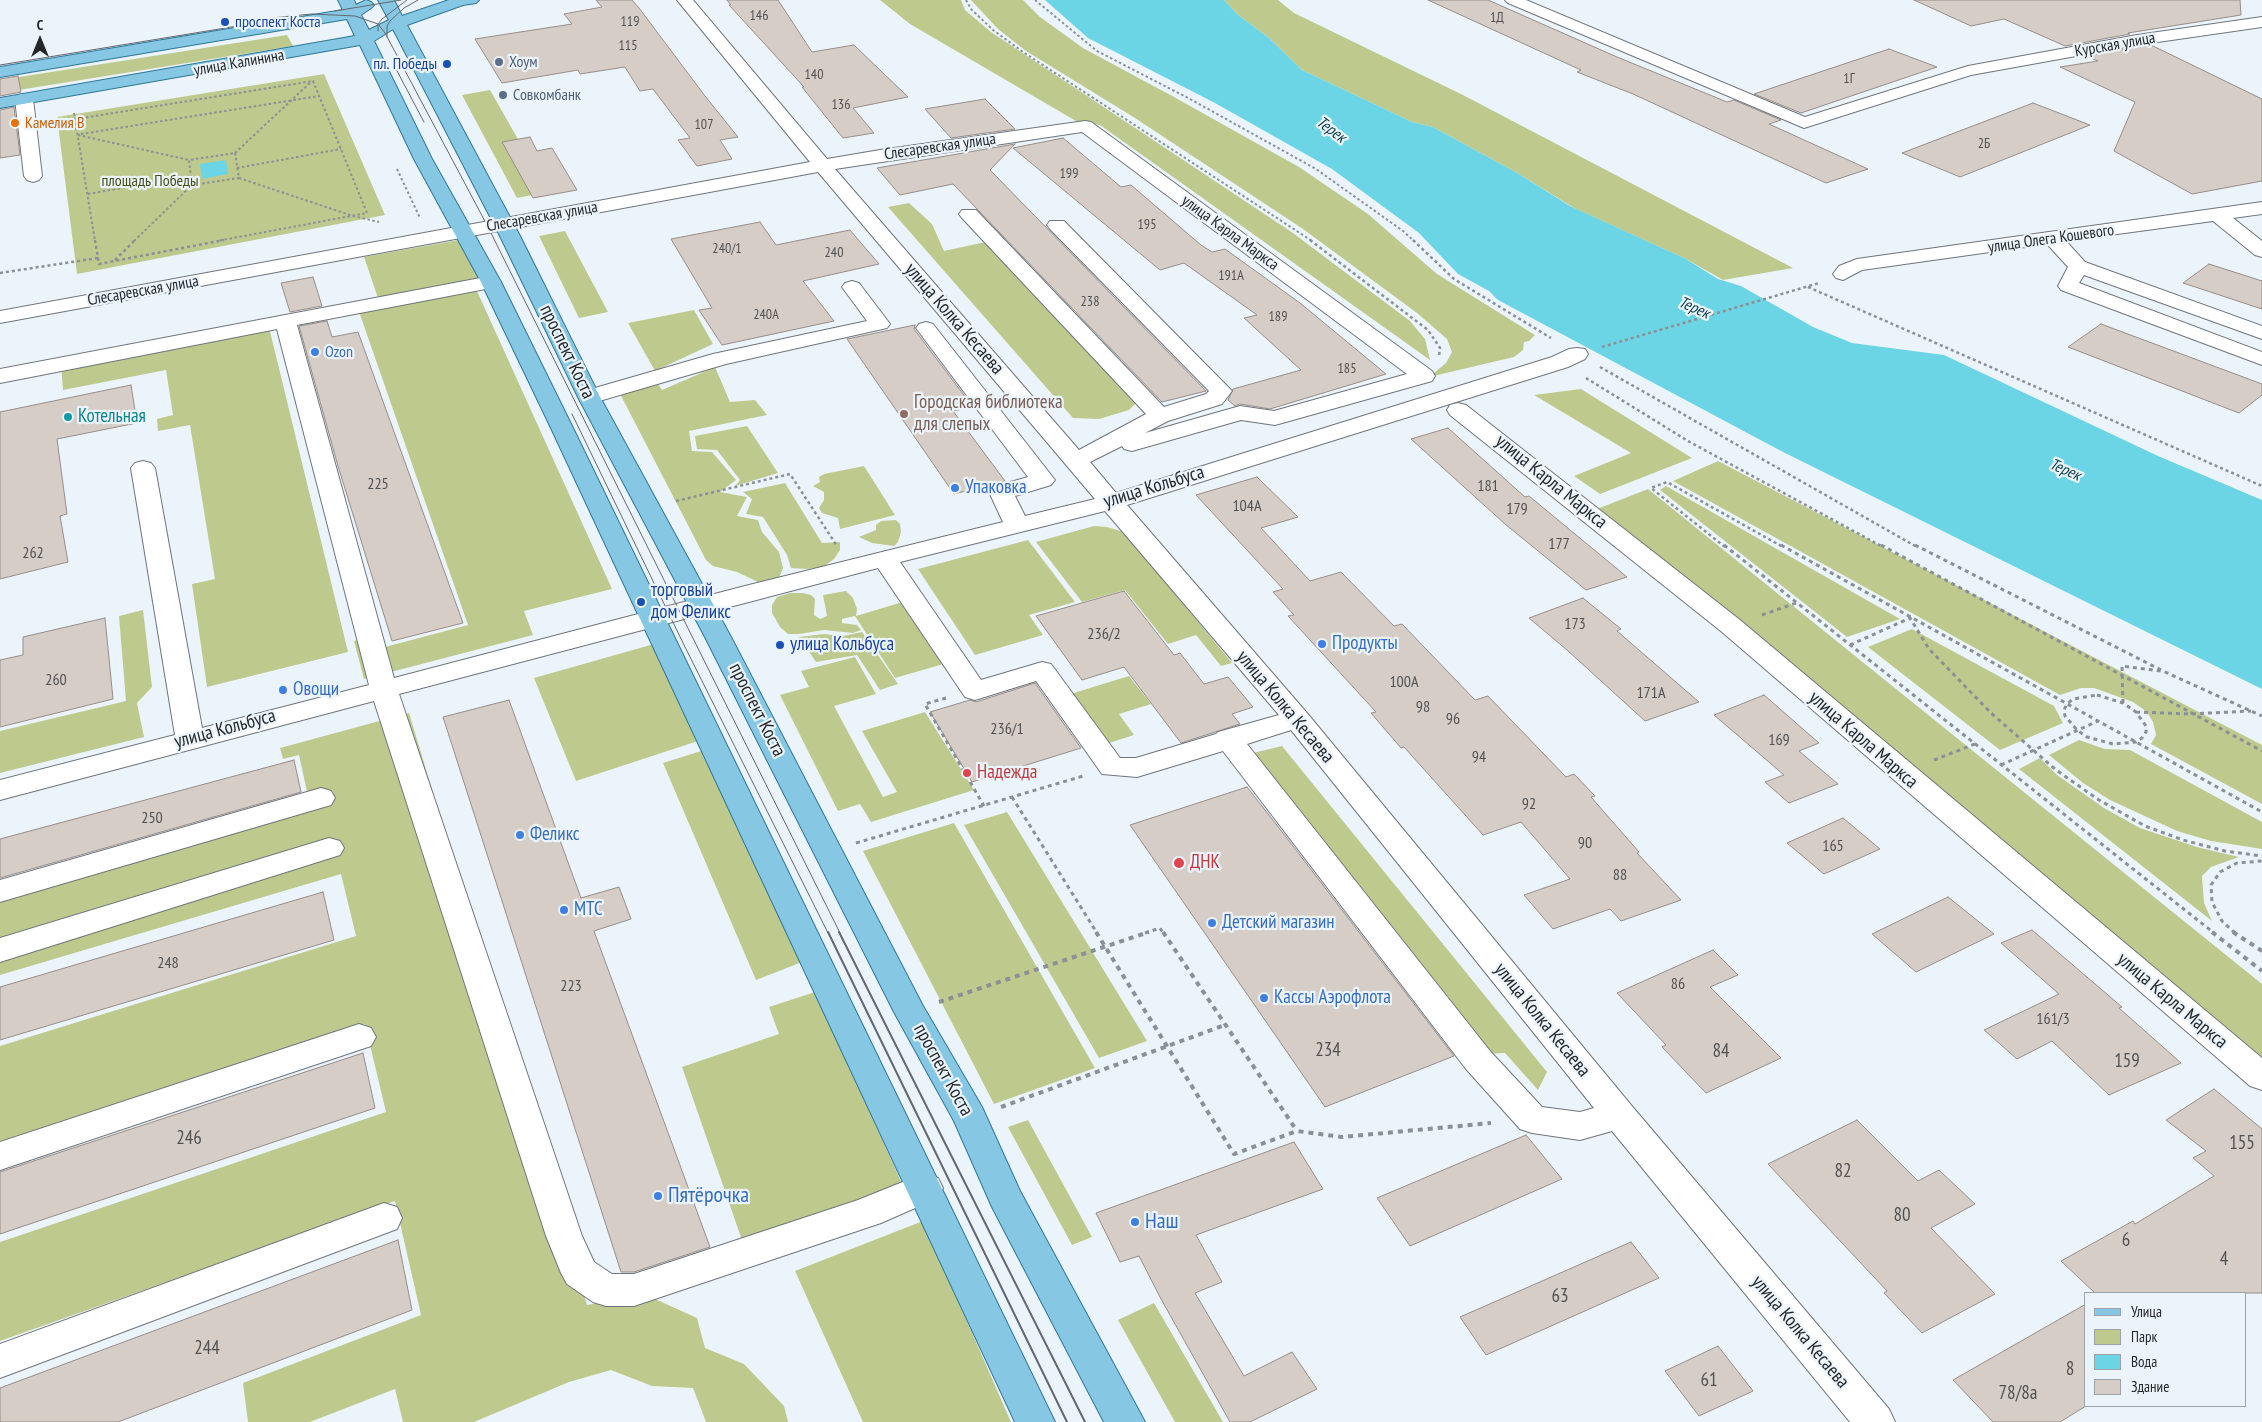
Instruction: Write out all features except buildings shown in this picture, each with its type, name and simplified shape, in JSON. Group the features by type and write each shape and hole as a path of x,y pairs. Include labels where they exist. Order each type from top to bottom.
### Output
{"main road":[{"name":"улица Калинина","path":"0,72 380,6 466,1"},
{"path":"380,6 466,1"},
{"name":"улица Калинина","path":"0,103 294,53 365,39 378,30 380,6"},
{"name":"проспект Коста","path":"380,6 365,39 462,232 491,282 925,1188 1034,1422"},
{"name":"проспект Коста","path":"380,6 504,224 589,397 829,850 910,1012 970,1117 1005,1196 1125,1422"}],"street":[{"name":"улица Колка Кесаева","path":"685,0 823,166 1077,460 1297,719 1619,1115 1875,1422"},
{"name":"Курская улица","path":"1513,0 1804,124 1968,71 2137,40 2262,22"},
{"path":"24,99 33,176"},
{"name":"Слесаревская улица","path":"0,317 880,155 1085,126"},
{"name":"улица Карла Маркса","path":"1085,126 1424,376"},
{"name":"улица Олега Кошевого","path":"1843,274 1846,270 1857,265 2262,208"},
{"path":"969,214 1160,416"},
{"path":"2218,215 2262,251"},
{"path":"1057,225 1221,391 1214,399 1160,416 1077,460"},
{"path":"2052,238 2078,266 2262,333"},
{"path":"2078,266 2068,286 2262,359"},
{"path":"0,376 491,282"},
{"path":"589,397 721,359 880,324 852,287"},
{"path":"285,321 383,688 564,1236 580,1273 606,1290 634,1290 868,1212 925,1188"},
{"path":"926,328 1043,480 1001,492 1017,526"},
{"name":"улица Кольбуса","path":"0,790 190,738 653,619 700,605 1111,502 1569,358"},
{"path":"1077,460 1240,413 1275,418 1424,376"},
{"name":"улица Карла Маркса","path":"1458,410 1731,626 1901,773 2262,1077"},
{"path":"143,468 190,738"},
{"path":"885,559 975,691 1042,670 1112,767 1137,768 1228,738 1297,719"},
{"path":"1228,738 1478,1060 1532,1119 1580,1126 1619,1115"},
{"path":"0,891 321,798"},
{"path":"0,950 330,848"},
{"path":"0,1156 359,1037"},
{"path":"0,1361 384,1218"}],"path":[{"path":"966,0 971,9 993,30 1023,52 1306,238 1428,330 1440,348 1439,360 1424,376"},
{"path":"1035,0 1097,52 1190,99 1316,169 1403,231 1454,279 1688,441 2190,714 2262,751"},
{"path":"313,81 367,214 99,264 76,119 313,81"},
{"path":"78,134 189,160 235,153 313,81"},
{"path":"78,134 319,96"},
{"path":"237,168 341,149"},
{"path":"235,153 238,178"},
{"path":"189,160 192,185"},
{"path":"88,194 191,176"},
{"path":"114,261 192,185 238,178 353,216"},
{"path":"0,273 98,258"},
{"path":"1569,358 1808,287 1843,274"},
{"path":"1808,287 2262,486"},
{"path":"1569,358 1914,545 2165,672 2262,716"},
{"path":"676,501 790,474 838,547"},
{"path":"2262,812 1666,482 1651,488 2262,971"},
{"path":"1849,645 1910,618"},
{"path":"1910,618 1929,649 1952,676 2056,770 2099,800 2145,826 2182,840 2260,855 2261,861 2237,863 2220,872 2211,885 2212,902 2222,921 2241,939 2262,951"},
{"path":"2123,703 2122,666 2165,672"},
{"path":"975,691 925,704 984,806"},
{"path":"2096,695 2123,703 2143,718 2146,732 2136,742 2113,744 2087,737 2076,730 2065,716 2064,710 2073,699 2096,695"},
{"path":"2136,712 2190,714 2252,711"},
{"path":"2001,765 2098,721"},
{"path":"1901,773 1975,744"},
{"path":"829,850 1112,767"},
{"path":"1012,797 1169,1046 1234,1154 1297,1131 1342,1137 1532,1119"},
{"path":"910,1012 1160,928 1297,1131"},
{"path":"970,1117 1225,1025"}],"green space":[{"path":"880,0 961,0 965,10 991,32 1293,233 1410,321 1425,339 1430,360 1100,125 1076,121 910,24"},
{"path":"971,0 1023,0 1040,17 1083,48 1299,167 1368,214 1437,274 1535,335 1529,341 1524,342 1523,350 1514,357 1429,377 1446,363 1452,352 1447,339 1417,313 1303,229 1135,118 1026,51 998,29"},
{"path":"1224,0 1278,0 1294,13 1463,95 1793,268 1723,280 1686,259 1574,208 1519,174 1433,127 1412,122 1302,70 1269,38 1237,14"},
{"path":"287,35 293,46 0,93 0,80"},
{"name":"площадь Победы","path":"324,74 385,215 77,274 57,117"},
{"path":"490,90 548,192 517,198 462,95"},
{"path":"909,203 932,224 944,251 990,241 1136,403 1129,410 1099,419 1073,418 888,207"},
{"path":"565,231 608,312 579,318 539,236"},
{"path":"464,239 480,278 378,298 364,257"},
{"path":"472,280 612,589 524,611 533,635 364,679 354,641 381,634 385,647 468,625 356,303"},
{"path":"694,310 713,344 655,371 628,323"},
{"path":"268,323 348,652 207,687 192,584 215,579 190,425 158,431 157,419 173,415 166,370 63,390 61,364"},
{"path":"715,367 730,402 755,400 767,415 689,431 692,451 712,452 736,480 720,492 747,497 737,516 758,520 762,532 779,552 783,568 779,578 760,583 737,572 713,566 706,560 617,388 652,375 662,390"},
{"path":"1581,389 1692,458 1600,494 1574,476 1631,453 1534,395"},
{"path":"747,426 778,473 735,486 740,480 717,450 697,449 695,436"},
{"path":"1718,461 2262,745 2262,804 2151,744 2156,735 2153,722 2147,712 2133,702 2094,688 2081,688 2060,695 1673,481"},
{"path":"864,466 895,515 840,529 838,518 822,513 819,508 824,500 824,492 813,486 820,482 819,477 824,474"},
{"path":"785,483 822,543 840,542 840,550 834,559 823,567 791,568 787,555 763,517 746,514 752,499 743,492"},
{"path":"1666,486 1900,619 1847,637 1660,490"},
{"path":"1648,489 2262,984 2262,1061 1597,509"},
{"path":"896,520 900,524 901,532 898,542 894,546 872,543 859,537 876,530 876,525 881,521"},
{"path":"1094,526 1107,527 1124,532 1232,663 1221,666 1196,635 1168,644 1125,590 1082,602 1036,542"},
{"path":"1028,540 1075,602 1029,615 1043,635 975,655 918,569"},
{"path":"846,591 853,598 857,609 856,616 906,601 947,663 895,678 855,616 842,619 842,623 857,625 861,630 853,633 824,630 788,634 780,627 772,613 772,605 777,597 790,593 803,593 811,595 815,599 814,615 820,619 827,616 823,595"},
{"path":"143,610 152,687 137,703 144,737 0,773 0,731 126,701 119,616"},
{"path":"1912,629 2054,706 2063,723 2000,750 1868,647"},
{"path":"862,632 898,684 880,690 857,655 816,662 799,637 824,634 843,636"},
{"path":"654,644 701,740 576,781 534,678"},
{"path":"855,657 876,694 834,706 883,797 897,792 862,731 925,712 974,790 871,822 860,804 838,811 780,695 809,687 801,671"},
{"path":"1129,676 1151,704 1119,714 1134,735 1100,746 1064,696"},
{"path":"409,713 587,1305 644,1294 697,1318 705,1348 744,1364 784,1406 788,1422 706,1422 693,1388 652,1386 611,1370 569,1382 474,1422 403,1422 395,1389 310,1422 248,1422 243,1383 421,1315 395,1201 0,1341 0,1242 386,1112 365,1024 0,1142 0,1046 356,936 341,874 0,975 0,898 311,810 299,755 283,759 280,748"},
{"path":"2079,740 2105,749 2130,750 2262,822 2262,849 2211,841 2177,831 2110,800 2083,783 2049,755"},
{"path":"1282,746 1547,1072 1538,1090 1505,1053 1483,1054 1249,754"},
{"path":"701,751 802,962 756,980 663,763"},
{"path":"2040,758 2057,775 2104,808 2140,828 2197,847 2239,857 2211,867 2202,876 2204,903 2212,921 2019,769"},
{"path":"1007,812 1147,1041 1099,1058 964,825"},
{"path":"954,823 1095,1068 994,1104 863,851"},
{"path":"815,992 903,1186 744,1246 682,1067 779,1034 769,1007"},
{"path":"1028,1120 1092,1237 1072,1245 1008,1127"},
{"path":"923,1221 1011,1422 863,1422 795,1271"},
{"path":"1154,1303 1223,1422 1175,1422 1118,1320"}],"water":[{"name":"Терек","path":"1045,0 1224,0 1237,14 1269,38 1302,70 1412,122 1433,127 1519,174 1570,206 1686,259 1718,279 1741,286 1813,327 1852,343 1944,355 2158,456 2262,500 2262,689 1783,452 1498,300 1489,291 1458,274 1419,233 1332,169 1215,103 1088,38"},
{"path":"226,160 228,174 202,179 200,164"}],"tram line":[{"path":"335,11 401,0"},
{"path":"378,24 407,0"},
{"path":"387,37 387,26 390,21 404,8 418,0"},
{"path":"261,19 312,14 355,16 378,24"},
{"path":"0,65 268,21"},
{"path":"378,24 387,37"},
{"path":"378,24 378,31"},
{"path":"387,37 488,227 840,933"},
{"path":"396,69 424,122"},
{"path":"572,414 685,647 828,933"},
{"path":"828,932 1067,1422"},
{"path":"839,932 1085,1422"}],"place":[{"name":"проспект Коста","path":"225,22"},
{"name":"Хоум","path":"499,62"},
{"name":"пл. Победы","path":"447,64"},
{"name":"Совкомбанк","path":"503,95"},
{"name":"Камелия В","path":"15,123"},
{"name":"Ozon","path":"315,352"},
{"name":"Городская библиотека для слепых","path":"904,414"},
{"name":"Котельная","path":"68,417"},
{"name":"Упаковка","path":"955,488"},
{"name":"торговый дом Феликс","path":"641,602"},
{"name":"Продукты","path":"1322,644"},
{"name":"улица Кольбуса","path":"780,645"},
{"name":"Овощи","path":"283,690"},
{"name":"Надежда","path":"967,773"},
{"name":"Феликс","path":"520,835"},
{"name":"ДНК","path":"1179,863"},
{"name":"МТС","path":"564,910"},
{"name":"Детский магазин","path":"1212,923"},
{"name":"Кассы Аэрофлота","path":"1264,998"},
{"name":"Пятёрочка","path":"658,1196"},
{"name":"Наш","path":"1135,1222"}]}
